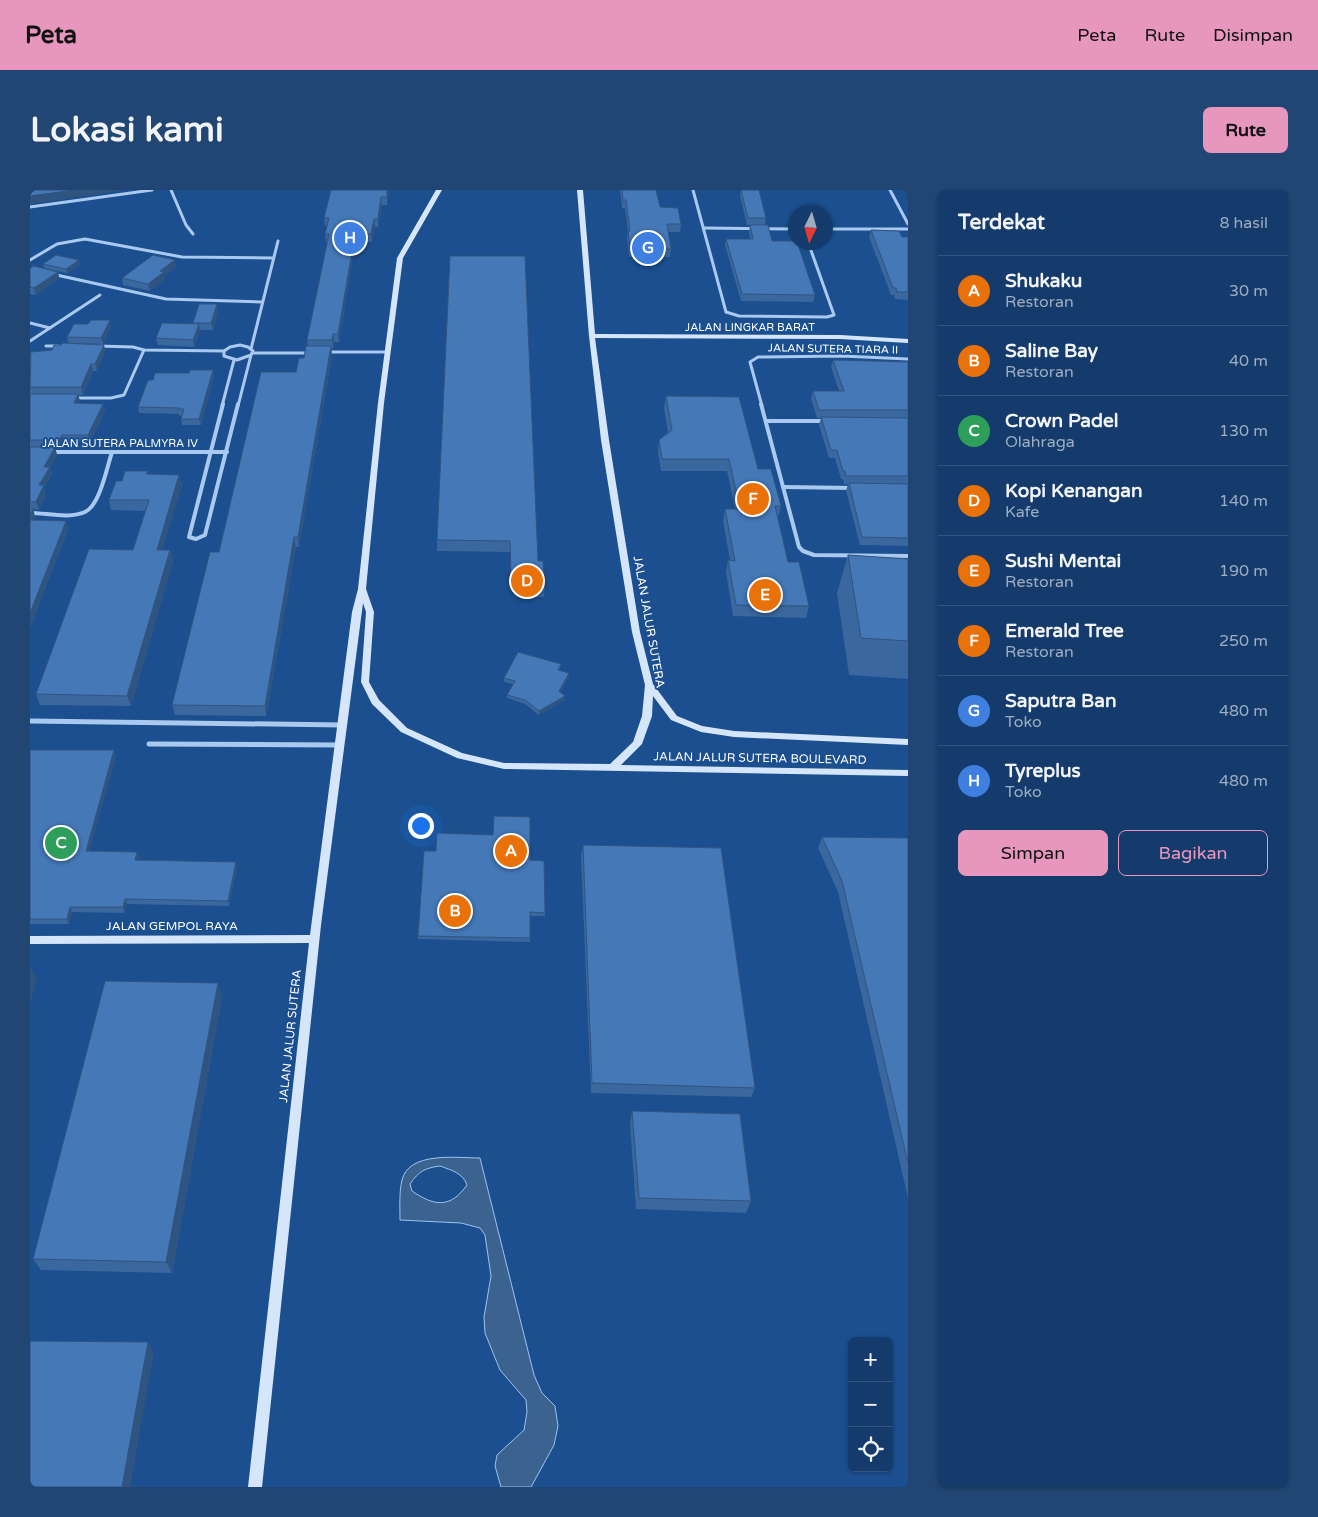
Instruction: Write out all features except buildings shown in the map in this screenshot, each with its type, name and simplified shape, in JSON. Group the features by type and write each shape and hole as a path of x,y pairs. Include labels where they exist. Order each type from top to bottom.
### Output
{"main road":[{"name":"JALAN JALUR SUTERA","path":"255,1487 314,939 356,612 362,589 381,403 400,258 439,190"},
{"name":"JALAN JALUR SUTERA","path":"362,589 370,612 365,682 375,702 404,730 460,756 504,766 612,768 637,744 647,716 649,685 636,632 618,525 592,336 580,190"},
{"name":"JALAN LINGKAR BARAT","path":"592,336 840,337 908,340"},
{"name":"JALAN JALUR SUTERA BOULEVARD","path":"649,685 674,718 701,729 734,734 908,742"},
{"name":"JALAN JALUR SUTERA BOULEVARD","path":"612,768 908,773"},
{"name":"JALAN GEMPOL RAYA","path":"30,940 314,939"}],"street":[{"path":"30,207 152,190"},
{"path":"171,190 186,224 193,234"},
{"path":"693,190 726,312 729,314 739,316 817,317 834,315 811,250"},
{"path":"890,190 908,224"},
{"path":"704,228 788,229"},
{"path":"833,229 908,229"},
{"path":"30,260 57,244 85,239 182,257 273,258"},
{"path":"234,360 189,536 196,539 205,535 252,354 251,348 278,241"},
{"path":"48,272 166,299 262,302"},
{"path":"30,341 100,295"},
{"path":"30,323 50,328"},
{"path":"46,346 65,346"},
{"path":"94,346 133,346 144,350 224,351 235,346 251,348"},
{"path":"66,398 111,398 124,395 144,350"},
{"path":"224,351 226,358 234,360 244,359 252,354 316,352"},
{"path":"325,352 388,352"},
{"name":"JALAN SUTERA TIARA II","path":"766,421 750,362 752,359 758,357 842,356 908,359"},
{"path":"832,421 766,421 799,546 803,551 814,555 908,556"},
{"name":"JALAN SUTERA PALMYRA IV","path":"48,452 227,452"},
{"path":"30,513 73,514 85,512 94,506 112,452"},
{"path":"784,487 860,488"},
{"path":"30,721 342,725"},
{"path":"150,744 339,745"}],"water":[{"path":"435,1158 480,1158 534,1375 542,1393 555,1406 558,1426 554,1445 531,1487 501,1487 495,1466 497,1455 524,1430 527,1412 526,1400 500,1370 485,1333 484,1317 491,1276 485,1235 480,1228 461,1223 400,1220 402,1180 406,1171 414,1164","holes":["440,1166 463,1178 467,1185 461,1193 441,1203 427,1200 412,1191 410,1184 419,1173"]}],"place":[{"name":"Tyreplus","path":"350,238"},
{"name":"Saputra Ban","path":"648,248"},
{"name":"Emerald Tree","path":"753,499"},
{"name":"Kopi Kenangan","path":"527,581"},
{"name":"Sushi Mentai","path":"765,595"},
{"name":"Crown Padel","path":"61,843"},
{"name":"Shukaku","path":"511,851"},
{"name":"Saline Bay","path":"455,911"}]}
